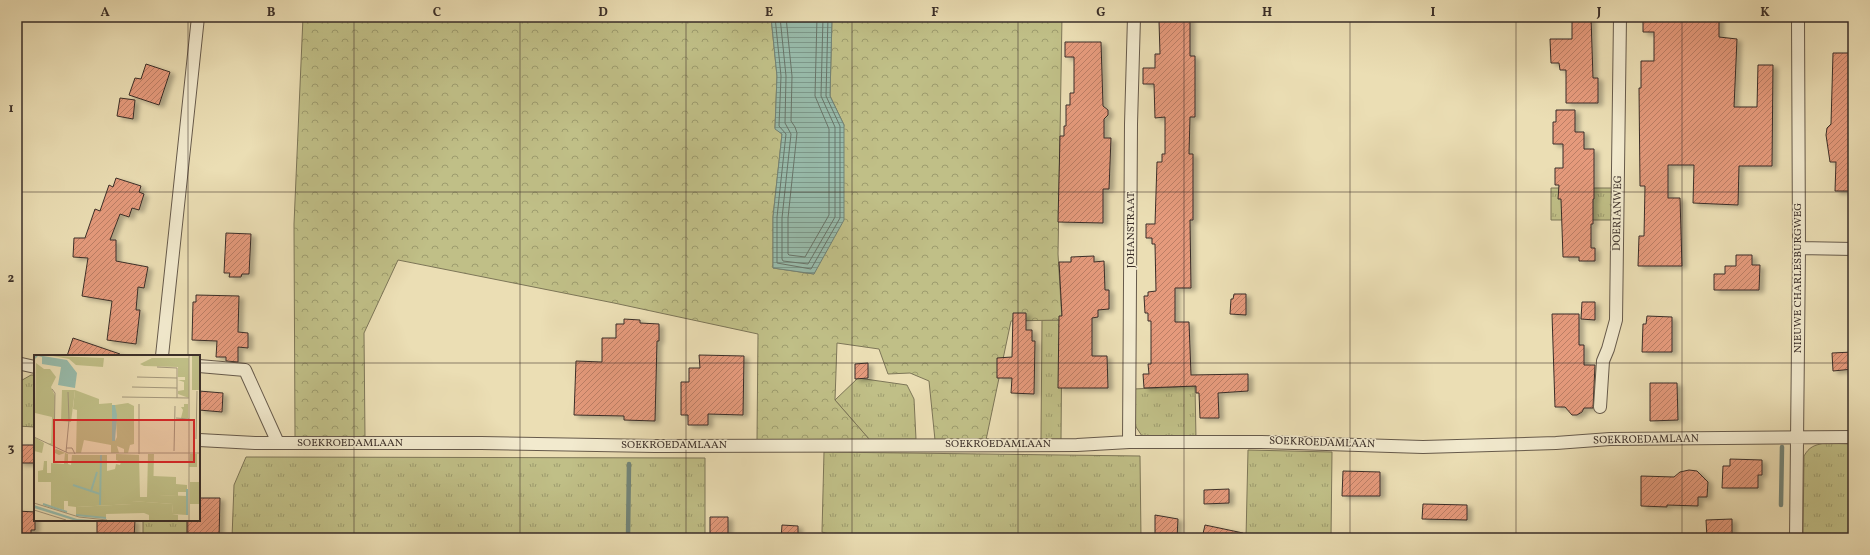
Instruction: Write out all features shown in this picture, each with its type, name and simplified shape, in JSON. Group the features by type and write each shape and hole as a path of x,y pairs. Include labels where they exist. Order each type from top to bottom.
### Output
{"street":[{"path":"162,355 198,17"},
{"name":"JOHANSTRAAT","path":"1129,442 1131,124 1134,17"},
{"name":"DOERIANWEG","path":"1600,407 1603,361 1616,320 1620,17"},
{"name":"NIEUWE CHARLESBURGWEG","path":"1796,538 1799,248 1798,17"},
{"path":"1799,248 1853,249"},
{"path":"17,363 34,367"},
{"path":"200,366 245,370 278,443"},
{"name":"SOEKROEDAMLAAN","path":"200,440 278,443 481,442 662,446 1076,445 1129,442 1261,442 1424,447 1556,443 1610,439 1853,437"}],"green space":[{"path":"303,17 771,17 777,76 775,128 782,134 773,217 773,268 814,274 844,125 830,96 832,17 1062,17 1058,254 1062,320 1011,321 986,440 935,440 929,381 910,373 888,374 879,349 837,343 835,400 869,439 757,440 758,334 614,303 398,260 364,333 365,438 295,437 294,224"},
{"path":"1551,188 1612,188 1612,220 1551,220"},
{"path":"1042,320 1062,320 1061,440 1041,440"},
{"path":"31,375 34,375 34,427 17,426 17,383"},
{"path":"858,378 907,385 914,399 916,439 869,439 835,400"},
{"path":"1195,386 1196,439 1147,438 1142,436 1136,427 1135,422 1134,389"},
{"path":"1825,443 1853,444 1853,538 1803,538 1804,456 1812,447"},
{"path":"1248,450 1332,452 1331,538 1246,538"},
{"path":"824,452 1140,456 1141,538 843,538 822,532"},
{"path":"246,457 705,458 705,538 232,538 234,485"},
{"path":"143,521 188,521 187,538 143,538"}],"water":[{"path":"771,17 832,17 830,96 844,125 844,220 814,274 773,268 773,217 782,134 775,129 777,76"}],"building":[{"path":"1165,17 1190,17 1190,56 1195,56 1195,117 1190,117 1189,154 1193,154 1193,220 1190,220 1191,288 1175,288 1175,322 1189,322 1191,375 1248,374 1248,391 1218,393 1219,418 1200,418 1199,393 1196,393 1196,386 1144,388 1143,374 1149,374 1148,364 1151,364 1151,321 1148,321 1148,313 1145,313 1144,296 1148,296 1148,292 1156,291 1155,244 1152,244 1152,238 1146,238 1146,224 1155,224 1157,162 1162,162 1162,154 1165,154 1165,117 1155,118 1154,84 1143,84 1143,68 1155,68 1155,54 1160,54 1159,21 1165,21"},
{"path":"1572,17 1591,17 1593,78 1598,78 1598,103 1566,103 1566,70 1560,70 1559,63 1551,63 1550,39 1572,39"},
{"path":"1643,17 1719,17 1719,37 1737,39 1734,107 1757,107 1758,65 1773,65 1772,166 1739,166 1738,205 1693,203 1694,165 1668,165 1668,198 1680,198 1682,266 1638,266 1639,236 1644,236 1645,186 1640,186 1639,88 1641,88 1641,61 1654,61 1654,32 1643,32"},
{"path":"1065,42 1101,42 1103,106 1108,110 1108,115 1104,119 1104,138 1111,138 1109,189 1103,189 1103,223 1058,222 1060,136 1064,136 1064,126 1066,126 1066,105 1070,105 1070,93 1074,93 1074,57 1065,57"},
{"path":"1833,53 1853,53 1853,162 1851,191 1835,191 1836,162 1830,162 1826,135 1827,128 1831,124"},
{"path":"146,64 170,72 159,105 129,95 135,78 141,79"},
{"path":"120,98 135,100 133,119 117,116"},
{"path":"1556,110 1575,110 1575,132 1584,132 1584,149 1594,149 1594,199 1593,224 1591,224 1591,248 1595,248 1595,261 1579,261 1579,257 1563,257 1561,199 1558,199 1559,185 1555,185 1555,168 1563,168 1563,144 1553,144 1553,122 1556,122"},
{"path":"116,178 141,186 139,192 144,194 139,210 132,208 129,217 120,214 110,240 116,240 116,261 148,267 144,288 138,287 136,310 140,310 136,344 107,340 112,301 82,296 88,258 73,257 74,238 85,238 95,209 100,211 109,185 113,187"},
{"path":"226,233 251,234 249,274 242,274 241,277 229,277 230,273 224,273"},
{"path":"1736,255 1752,255 1752,265 1760,265 1759,290 1714,290 1714,274 1725,274 1725,266 1736,266"},
{"path":"1094,256 1094,262 1104,261 1105,290 1109,290 1109,309 1098,310 1098,317 1092,318 1092,356 1107,356 1108,388 1058,388 1059,316 1062,316 1059,262 1071,262 1071,257"},
{"path":"1234,294 1246,294 1246,315 1230,314 1231,299 1233,299"},
{"path":"196,295 239,296 238,332 248,333 248,348 238,347 238,362 226,361 226,357 216,357 217,341 192,340 193,302 196,302"},
{"path":"1582,302 1595,302 1595,320 1581,319"},
{"path":"1013,313 1026,313 1026,330 1032,330 1032,341 1035,341 1034,394 1011,393 1012,378 997,378 997,358 1012,357"},
{"path":"1552,314 1579,314 1579,345 1584,345 1584,365 1595,365 1593,408 1584,408 1582,412 1577,415 1572,415 1565,407 1555,407"},
{"path":"1647,316 1672,317 1672,352 1642,352 1643,324 1646,324"},
{"path":"624,319 640,320 640,323 659,324 659,341 657,341 655,421 624,420 624,416 574,415 576,361 602,362 602,338 616,338 616,324 624,324"},
{"path":"73,338 120,354 120,355 67,355"},
{"path":"1853,352 1853,369 1833,371 1832,353"},
{"path":"699,355 744,356 743,415 708,414 708,425 688,425 688,415 681,415 681,382 689,382 689,368 700,368"},
{"path":"868,363 868,378 855,379 855,364"},
{"path":"1650,383 1677,383 1678,420 1650,421"},
{"path":"200,391 223,393 222,412 200,410"},
{"path":"19,445 34,445 34,463 19,463"},
{"path":"1730,459 1762,460 1762,475 1758,475 1758,488 1722,488 1723,466 1730,466"},
{"path":"1689,470 1697,471 1708,482 1707,497 1698,497 1698,506 1641,506 1641,476 1674,477 1680,472"},
{"path":"1343,471 1380,472 1380,496 1342,496"},
{"path":"1229,489 1229,503 1204,504 1204,490"},
{"path":"200,498 220,498 219,538 187,538 187,521 200,521"},
{"path":"1423,504 1467,505 1467,520 1422,519"},
{"path":"17,511 34,512 35,530 31,530 31,538 19,538"},
{"path":"1155,515 1178,519 1177,538 1155,538"},
{"path":"710,517 728,517 728,538 710,538"},
{"path":"1732,519 1732,538 1707,538 1706,520"},
{"path":"97,521 135,521 134,538 97,538"},
{"path":"782,525 798,526 798,538 781,538"},
{"path":"1205,525 1243,533 1242,538 1202,538"}],"waterway":[{"path":"1781,505 1782,447"},
{"path":"628,538 629,464"}]}
